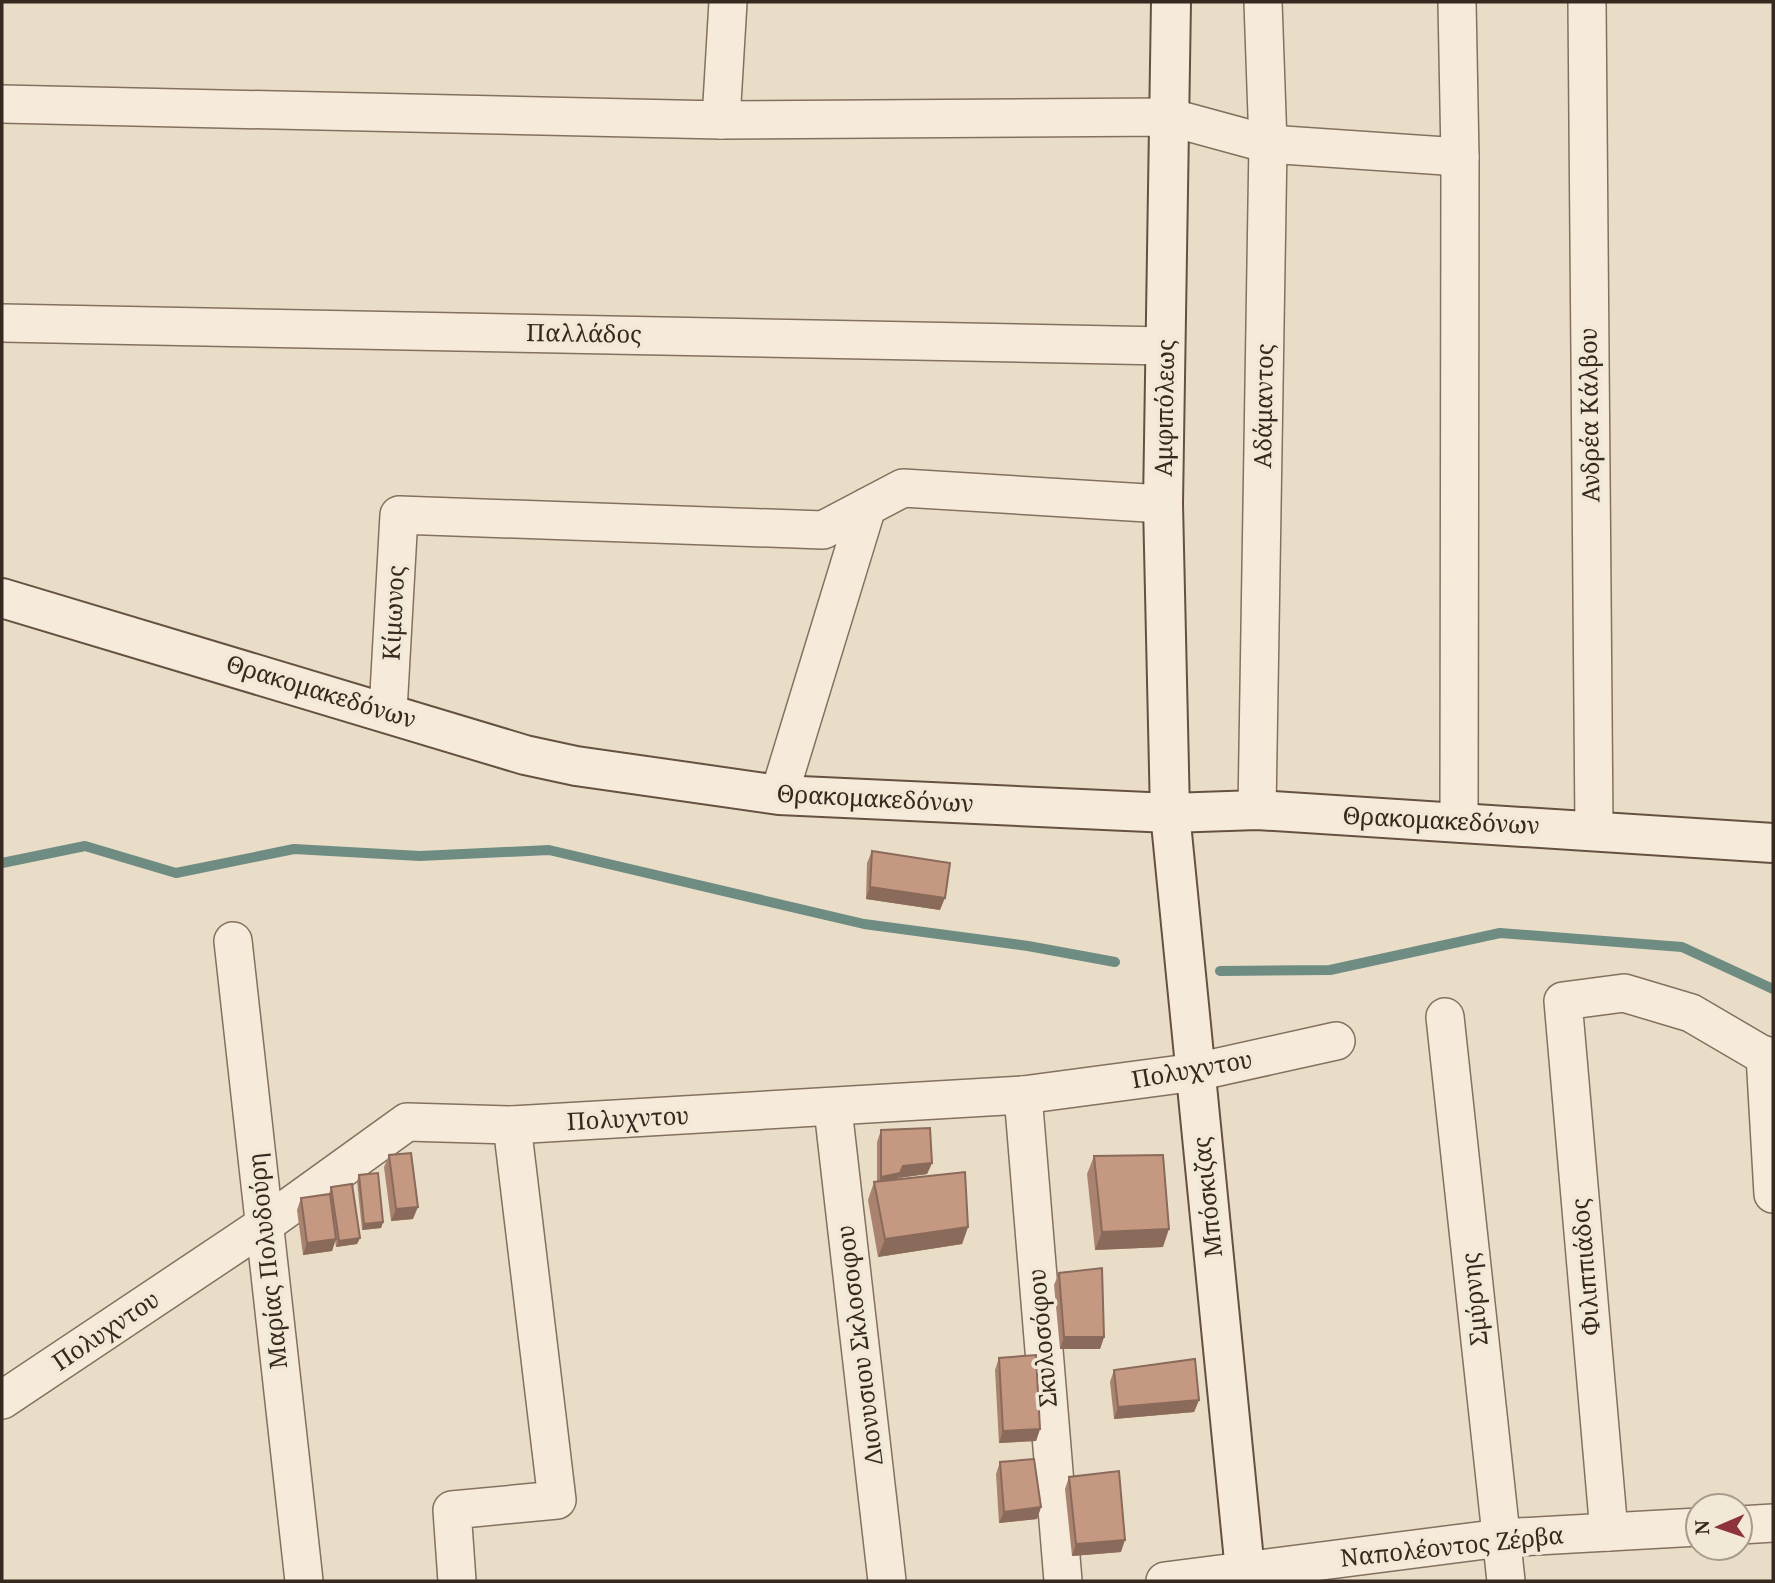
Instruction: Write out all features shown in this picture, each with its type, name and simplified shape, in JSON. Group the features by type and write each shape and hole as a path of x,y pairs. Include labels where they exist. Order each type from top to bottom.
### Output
{"main road":[{"name":"Αμφιπόλεως","path":"1170,813 1163,504 1171,2"},
{"name":"Θρακομακεδόνων","path":"2,598 388,711 525,755 576,766 779,795 1170,813 1257,810 1594,829 1773,843"},
{"name":"Μπόσκιζας","path":"1170,813 1245,1577"}],"street":[{"path":"721,120 729,2"},
{"name":"Αδάμαντος","path":"1257,810 1268,144 1263,2"},
{"path":"1457,2 1460,157 1459,823"},
{"name":"Ανδρέα Κάλβου","path":"1587,2 1594,829"},
{"path":"2,104 721,120 1169,117 1268,144 1460,157"},
{"name":"Παλλάδος","path":"2,323 1165,346"},
{"path":"779,795 867,507 904,488 1163,504"},
{"name":"Κίμωνος","path":"388,711 400,515 823,530 867,507"},
{"name":"Μαρίας Πολυδούρη","path":"233,941 303,1581"},
{"name":"Φιλιππιάδος","path":"1609,1532 1563,1001 1624,993 1691,1013 1769,1058"},
{"name":"Σμύρνης","path":"1445,1017 1506,1581"},
{"name":"Πολυχντου","path":"2,1400 264,1225 407,1122 512,1125 1023,1096 1196,1072 1336,1041"},
{"path":"1769,1058 1773,1194"},
{"name":"Σκυλοσόφου","path":"1023,1096 1063,1581"},
{"name":"Διονυσιου Σκλοσοφου","path":"833,1108 887,1581"},
{"path":"457,1581 452,1510 557,1500 512,1125"},
{"path":"1754,1524 1773,1523"},
{"name":"Ναπολέοντος Ζέρβα","path":"1165,1581 1245,1577 1501,1538 1684,1528"}],"building":[{"path":"872,851 950,863 945,898 870,887"},
{"path":"930,1128 932,1163 903,1166 900,1173 881,1177 881,1130"},
{"path":"411,1153 418,1207 396,1209 389,1155"},
{"path":"1163,1155 1169,1229 1102,1232 1094,1156"},
{"path":"965,1172 968,1227 885,1239 874,1182"},
{"path":"378,1173 383,1222 364,1224 359,1175"},
{"path":"352,1184 360,1238 339,1241 331,1187"},
{"path":"330,1194 336,1239 307,1243 301,1198"},
{"path":"1102,1268 1104,1337 1064,1337 1059,1273"},
{"path":"1036,1355 1040,1429 1003,1431 999,1358"},
{"path":"1195,1359 1199,1400 1118,1407 1114,1370"},
{"path":"1034,1459 1041,1507 1004,1512 1000,1462"},
{"path":"1119,1471 1125,1540 1076,1544 1069,1477"}],"waterway":[{"path":"2,863 85,846 176,873 294,849 420,856 549,850 864,924 1028,946 1115,962"},
{"path":"1220,971 1330,970 1500,933 1682,947 1773,989"}]}
